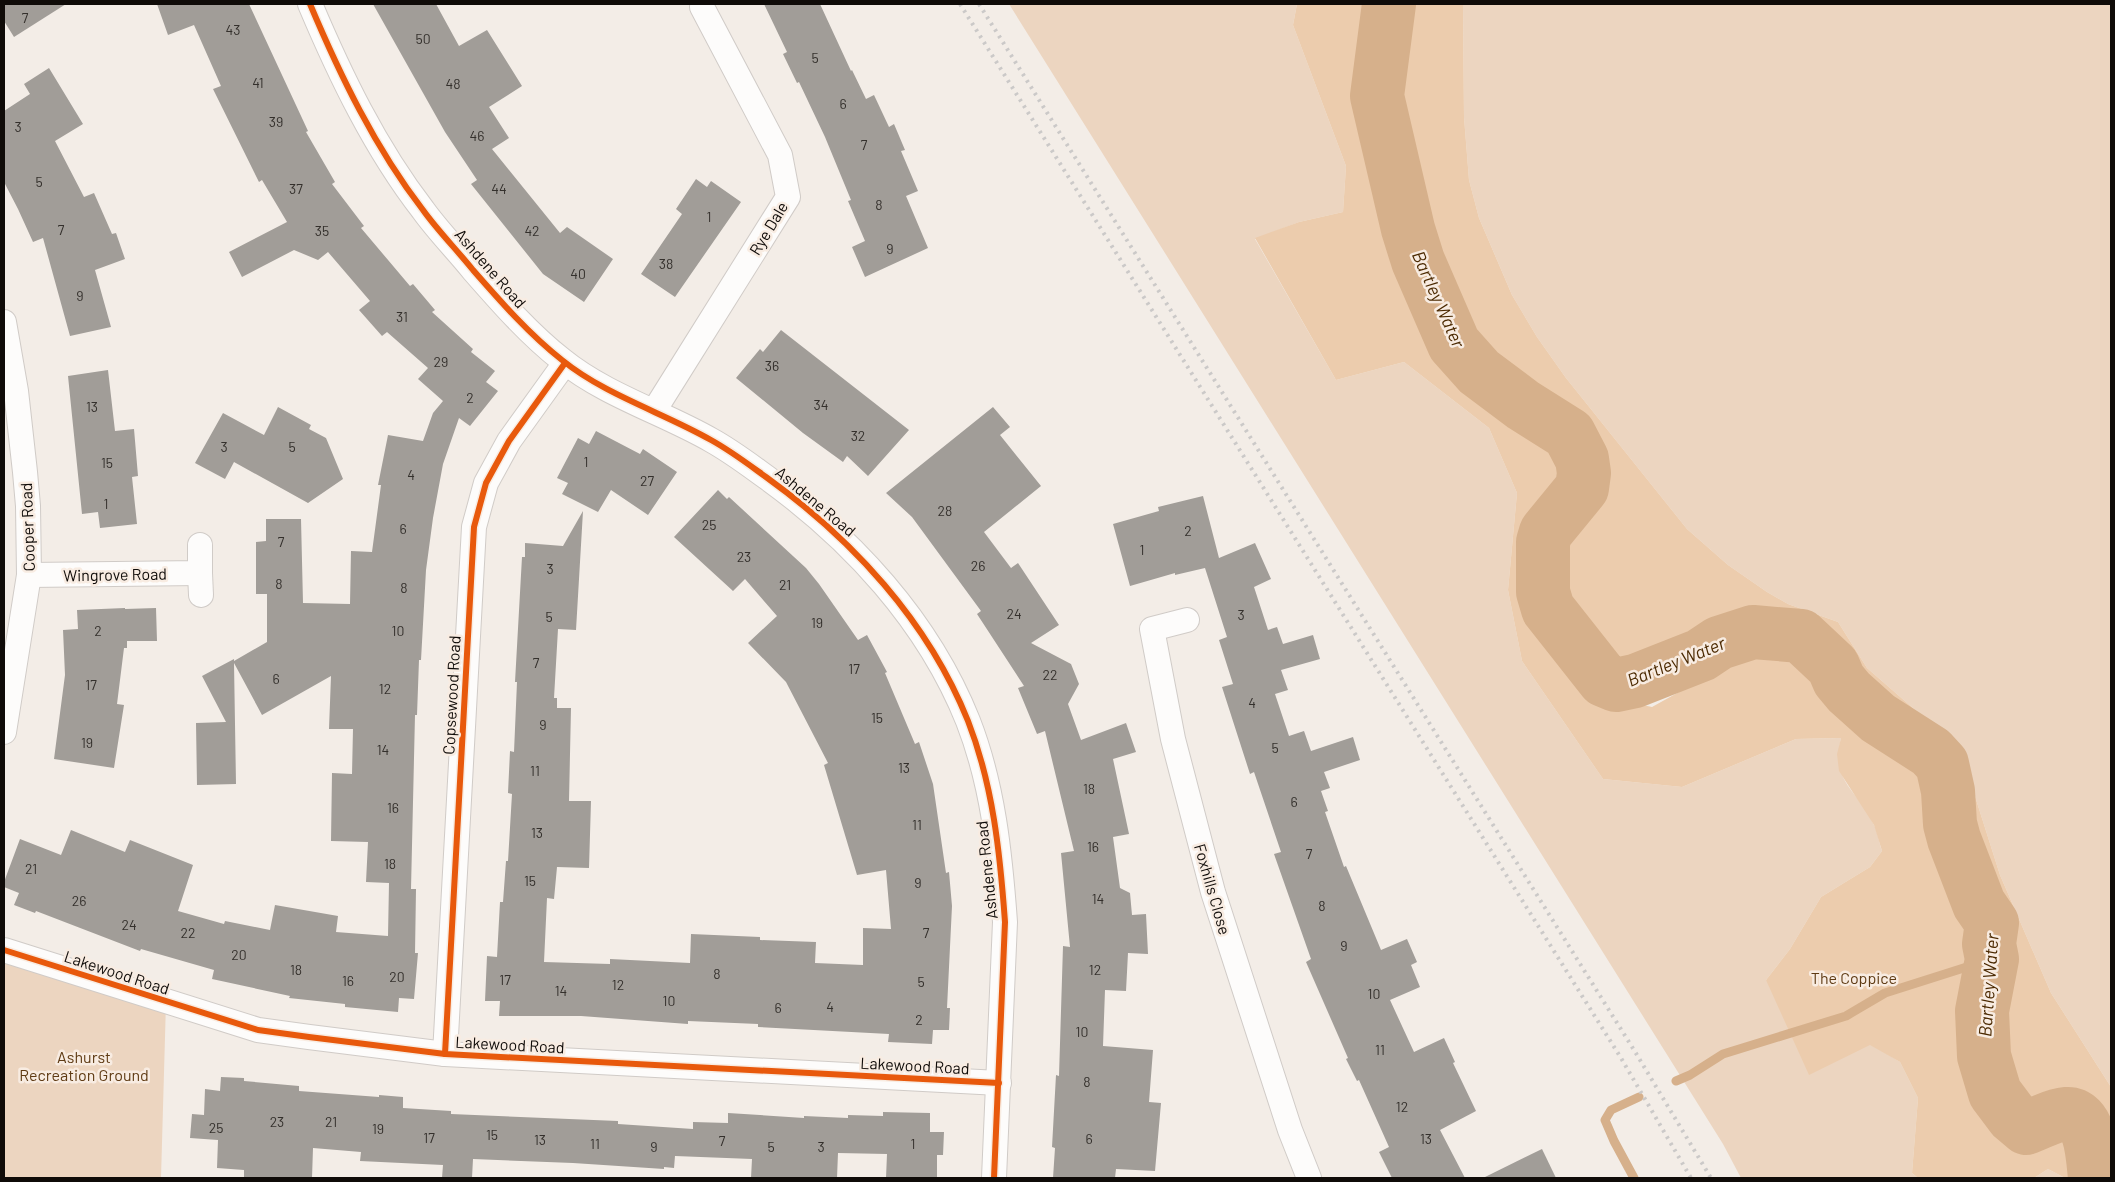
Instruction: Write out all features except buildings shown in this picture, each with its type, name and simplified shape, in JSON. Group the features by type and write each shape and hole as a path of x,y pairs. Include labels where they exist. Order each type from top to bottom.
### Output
{"street":[{"name":"Ashdene Road","path":"310,4 332,56 362,115 422,210 500,301 539,341 565,363 589,379 711,440 798,500 853,550 904,608 948,678 968,721 988,785 997,835 1005,922 994,1178"},
{"name":"Rye Dale","path":"654,411 788,197 780,155 702,7"},
{"name":"Cooper Road","path":"4,322 16,391 25,472 28,506 29,575 4,732"},
{"name":"Copsewood Road","path":"446,1054 474,527 486,483 509,441 565,363"},
{"name":"Wingrove Road","path":"29,575 200,584 200,545"},
{"name":"Foxhills Close","path":"1187,620 1152,629 1172,739 1212,892 1290,1130 1309,1178"},
{"name":"Lakewood Road","path":"4,950 258,1030 446,1054 999,1083"}],"green space":[{"path":"1009,4 1297,4 1293,25 1346,166 1343,212 1299,222 1255,239 1336,380 1404,362 1489,428 1517,493 1508,590 1522,661 1603,779 1682,787 1796,739 1841,738 1839,753 1843,776 1874,825 1882,851 1870,867 1821,897 1790,949 1766,980 1900,1062 1918,1098 1912,1173 1918,1178 1741,1178 1723,1144"},
{"name":"The Coppice","path":"1297,4 1463,4 1464,117 1469,180 1479,218 1512,295 1537,337 1566,378 1687,529 1728,565 1767,592 1788,604 1838,622 1867,668 1960,749 2000,875 2051,993 2111,1087 2111,1178 2065,1178 2048,1169 2034,1178 1918,1178 1912,1173 1918,1098 1900,1062 1870,1045 1809,1075 1766,980 1790,949 1821,897 1870,867 1882,851 1874,825 1839,771 1837,754 1841,738 1796,739 1682,787 1603,779 1522,661 1508,590 1517,493 1489,428 1404,362 1336,380 1255,238 1299,222 1343,212 1346,166 1293,25","holes":["1404,212 1428,283 1463,344 1486,369 1581,436 1591,446 1592,468 1560,525 1550,563 1560,604 1598,664 1617,673 1653,671 1740,623 1779,620 1845,644 1847,676 1851,686 1943,750 1952,773 1958,828 2003,938 2002,959 1984,958 1988,942 1985,928 1962,885 1952,848 1939,823 1939,783 1934,766 1921,751 1859,714 1834,696 1815,667 1785,649 1760,647 1652,707 1624,701 1581,682 1546,641 1532,612 1534,544 1552,502 1567,481 1570,470 1562,451 1541,432 1431,345 1407,288 1391,215"]},
{"path":"1463,4 2111,4 2111,1087 2051,993 2000,875 1960,749 1867,668 1838,622 1788,604 1767,592 1728,565 1687,529 1566,378 1537,337 1512,295 1479,218 1469,180 1464,117"},
{"name":"Ashurst Recreation Ground","path":"4,950 166,1002 161,1178 4,1178"},
{"path":"2048,1169 2065,1178 2034,1178"}],"waterway":[{"name":"Bartley Water","path":"1389,4 1377,96 1408,229 1418,261 1454,344 1479,372 1523,405 1569,434 1582,459 1584,473 1582,488 1546,532 1543,542 1543,592 1548,609 1604,680 1616,685 1635,681 1701,655 1719,643 1753,632 1801,636 1833,666 1839,680 1849,692 1878,718 1931,752 1942,764 1948,791 1950,824 1954,839 1979,904 1992,923 1989,944 1992,959 1982,1011 1984,1056 1995,1093 2013,1117 2026,1128 2061,1115 2075,1115 2081,1121 2090,1139 2095,1178"},
{"path":"1676,1081 1690,1075 1723,1054 1846,1016 1885,993 1992,959"},
{"path":"1634,1178 1605,1120 1611,1110 1639,1097"}],"railway":[{"path":"960,4 1621,1058 1691,1178"},
{"path":"979,4 1634,1050 1711,1178"}],"cycle path":[{"path":"310,4 346,84 389,162 435,225 516,317 550,350 579,372 616,394 693,430 718,444 746,462 798,501 857,555 909,616 932,649 951,684 977,745 994,820 1001,870 1005,922 994,1178"},
{"path":"445,1054 474,527 486,483 509,441 565,363"},
{"path":"4,950 258,1030 309,1037 445,1054 999,1083"}]}
